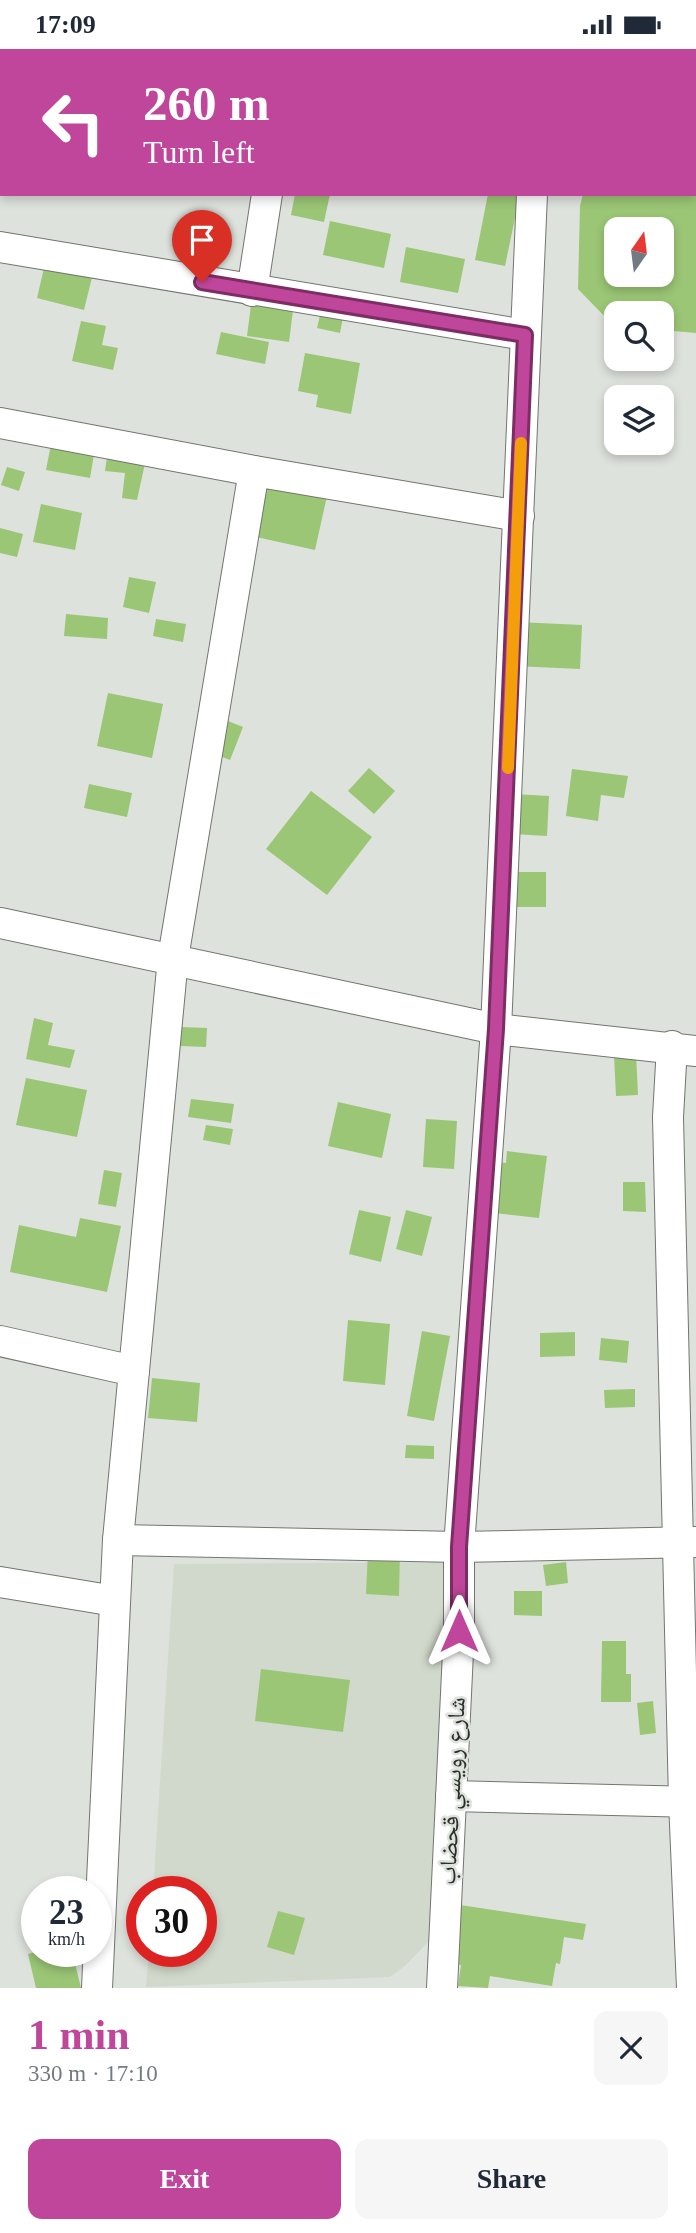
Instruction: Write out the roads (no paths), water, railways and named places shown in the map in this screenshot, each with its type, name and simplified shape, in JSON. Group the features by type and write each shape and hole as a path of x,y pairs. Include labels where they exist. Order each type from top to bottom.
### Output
{"street":[{"path":"252,291 267,196"},
{"name":"شارع رويسي قحضاب","path":"442,1988 459,1631 459,1547 496,1029 532,196"},
{"path":"0,247 525,335"},
{"path":"0,423 254,471 519,516"},
{"path":"97,1988 118,1540 173,958 254,471"},
{"path":"0,923 496,1029 684,1049 668,1117 687,1542 692,1988"},
{"path":"0,1342 134,1371"},
{"path":"118,1540 459,1547 687,1542"},
{"path":"0,1582 114,1601"},
{"path":"451,1796 690,1802"}]}
